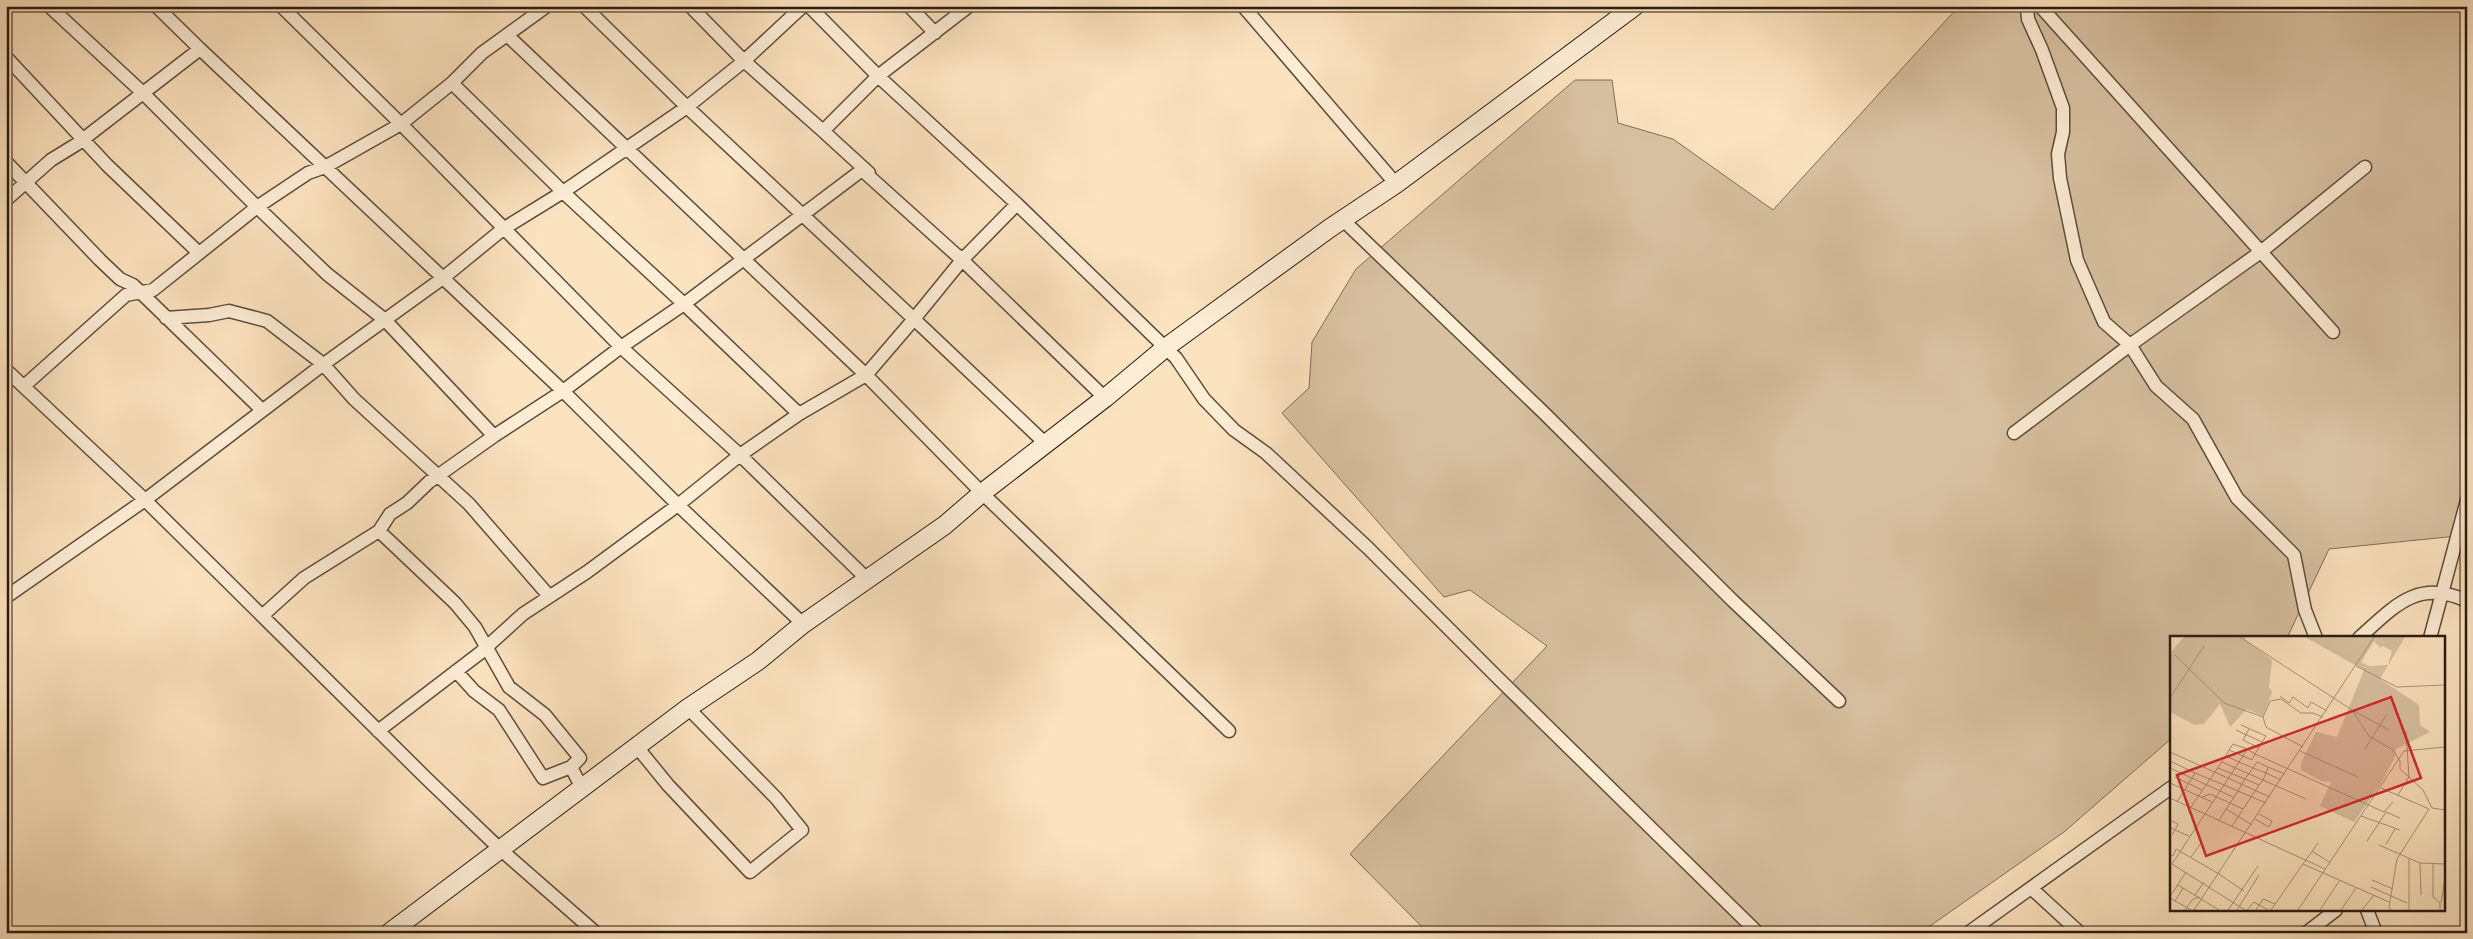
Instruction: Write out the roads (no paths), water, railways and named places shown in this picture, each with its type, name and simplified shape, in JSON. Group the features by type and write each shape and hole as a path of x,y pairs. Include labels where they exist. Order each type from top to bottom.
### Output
{"street":[{"path":"50,6 143,93 327,274 385,320 494,436"},
{"path":"156,6 200,50 563,391 678,505 803,624"},
{"path":"281,6 401,124 620,347 740,455 867,580"},
{"path":"24,386 126,295 153,290 257,207 308,173 325,167 401,124 452,83 482,53 547,6"},
{"path":"584,6 687,107 805,215 1046,444"},
{"path":"690,6 744,61 823,130 962,260 1105,398"},
{"path":"6,597 145,500 323,364 443,278 503,229 563,192 687,107 744,61 803,6"},
{"path":"809,6 878,76 1017,204 1176,358 1204,399 1234,430 1266,453 1368,548 1758,933"},
{"path":"910,6 935,33"},
{"path":"823,130 878,76 969,6"},
{"path":"1243,6 1396,184"},
{"path":"389,933 688,708 758,662 803,624 945,525 982,493 1105,398 1165,348 1396,184 1635,6"},
{"path":"2027,6 2028,19 2042,50 2063,108 2063,132 2058,154 2060,178 2077,260 2104,322 2130,346 2156,386 2193,418 2237,498 2294,555 2305,610 2315,636"},
{"path":"2040,6 2333,332"},
{"path":"508,35 511,41 866,375 982,493 1229,731"},
{"path":"6,200 50,160 84,138 200,50"},
{"path":"6,58 84,138 107,165 199,253"},
{"path":"452,83 563,192 799,414"},
{"path":"6,162 100,260 120,279 134,285 262,410"},
{"path":"2014,433 2130,346 2262,251 2365,166"},
{"path":"262,616 304,578 380,530 390,514 407,503 438,475 563,391 620,347 684,304 805,215 862,170 962,260"},
{"path":"378,731 456,671 523,614 678,505 740,455 799,414 866,375 962,260 1017,204"},
{"path":"1343,220 1544,413 1733,601 1839,702"},
{"path":"166,318 209,315 229,311 267,321 323,364 354,399 470,504 549,596"},
{"path":"6,370 145,500 500,849 596,933"},
{"path":"2431,636 2452,550 2467,500"},
{"path":"380,530 455,603 475,627 508,687 545,714 580,758 570,767 542,778 521,741 499,710 474,691 456,671"},
{"path":"2361,636 2400,602 2424,592 2443,592 2467,601"},
{"path":"637,747 668,785 750,872 802,830 776,798 688,708"},
{"path":"570,767 582,788"},
{"path":"1968,933 2170,788"},
{"path":"2031,888 2080,933"},
{"path":"2306,933 2333,912"},
{"path":"2368,912 2376,933"}]}
